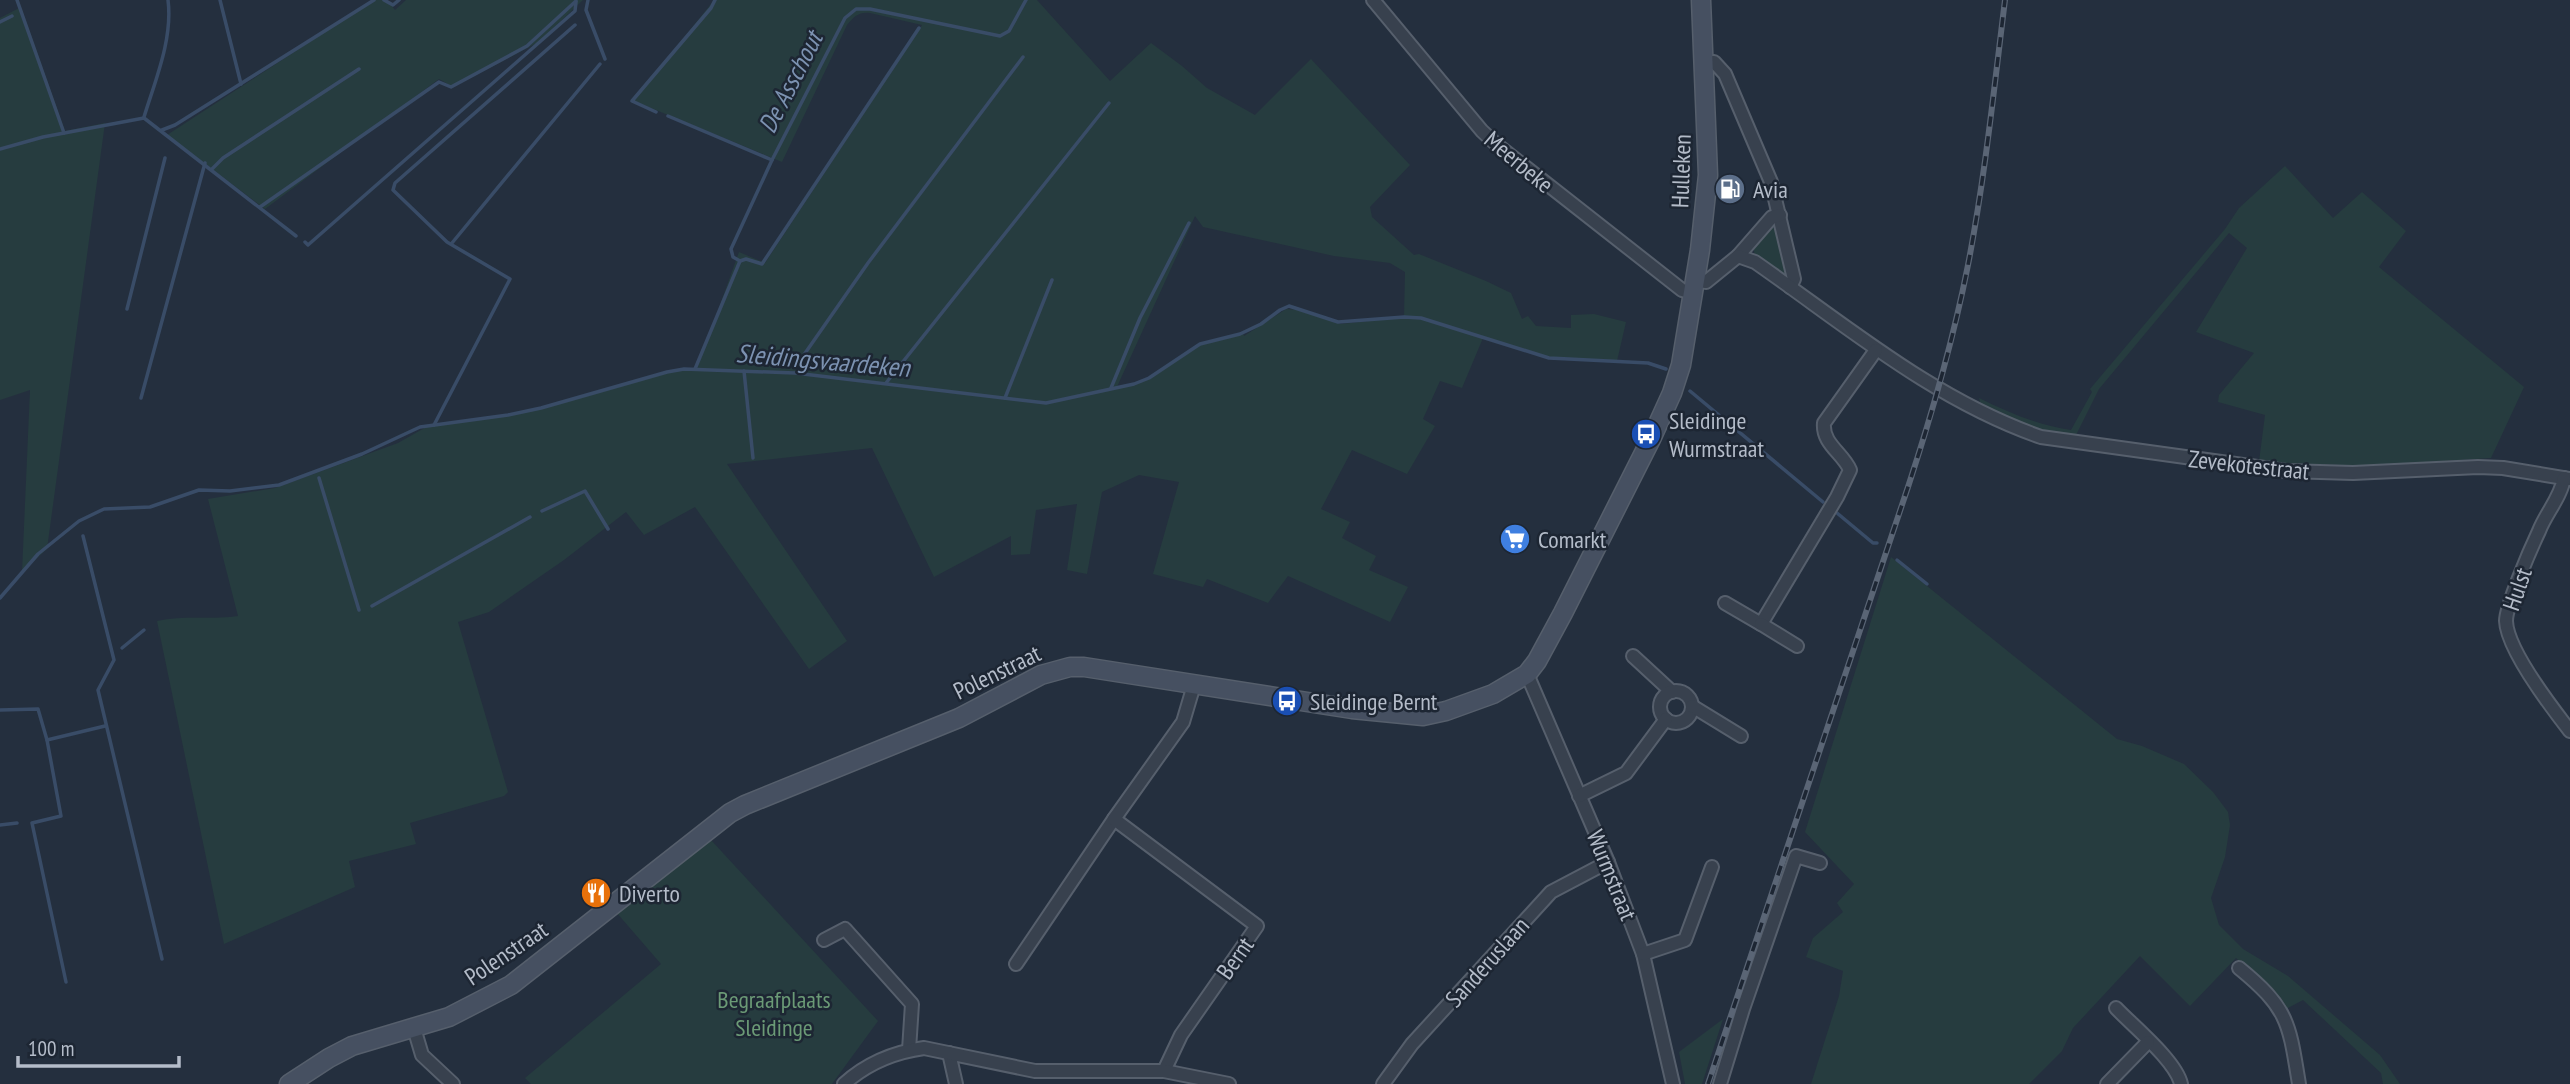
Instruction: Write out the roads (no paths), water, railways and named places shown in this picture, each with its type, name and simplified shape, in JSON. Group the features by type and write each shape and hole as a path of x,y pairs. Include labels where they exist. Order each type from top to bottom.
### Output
{"main road":[{"name":"Hulleken","path":"1676,381 1685,348 1708,175 1701,0"},
{"name":"Polenstraat","path":"289,1084 352,1046 463,1011 519,979 730,813 760,797 960,718 1054,670 1084,667 1352,709 1423,716 1446,711 1493,694 1527,674 1541,654 1652,437 1676,381"}],"street":[{"name":"Meerbeke","path":"1373,0 1482,131 1496,144 1682,290 1694,287"},
{"path":"1704,63 1714,62 1725,74 1771,181 1794,279 1790,287"},
{"path":"1694,287 1706,282 1738,256 1772,217 1780,215"},
{"path":"1738,256 1755,262 1876,350 1824,423 1826,439 1849,466 1849,477 1760,624"},
{"name":"Zevekotestraat","path":"1876,350 1938,388 2010,425 2058,441 2276,470 2353,473 2478,467 2503,468 2567,479"},
{"name":"Hulst","path":"2567,479 2532,546 2506,619 2510,640 2519,657 2570,731"},
{"path":"1725,603 1797,646"},
{"path":"1633,656 1672,692"},
{"name":"Wurmstraat","path":"1527,674 1608,862 1643,954 1674,1084"},
{"path":"1016,964 1183,722 1194,685"},
{"path":"1672,692 1683,692 1692,706 1690,715 1684,721 1674,723 1661,713 1660,704 1664,696 1672,692"},
{"path":"1692,706 1741,736"},
{"path":"1580,796 1626,773 1666,719"},
{"name":"Bernt","path":"1114,819 1257,926 1181,1035 1164,1071"},
{"path":"1720,1084 1768,934 1797,856 1820,863"},
{"name":"Sanderuslaan","path":"1383,1084 1412,1044 1551,892 1608,862"},
{"path":"1643,954 1685,940 1712,867"},
{"path":"824,940 845,929 912,1004 909,1050"},
{"path":"2239,968 2268,992 2281,1011 2290,1030 2299,1084"},
{"path":"2116,1008 2165,1058 2179,1076 2181,1084"},
{"path":"414,1028 422,1055 453,1084"},
{"path":"2107,1084 2148,1042"},
{"path":"845,1084 872,1064 909,1050 924,1048 1035,1071 1164,1071 1229,1084"},
{"path":"949,1053 956,1084"}],"waterway":[{"path":"17,0 64,133"},
{"path":"144,117 166,45 168,0"},
{"path":"220,0 241,84"},
{"path":"162,130 175,125 374,0"},
{"path":"384,0 393,5 399,0"},
{"path":"588,0 586,10 605,59"},
{"path":"656,112 632,101 715,0"},
{"name":"De Asschout","path":"695,369 740,261 733,257 731,249 772,160 845,18 856,9 870,9 1000,36 1009,31 1026,0"},
{"path":"260,207 439,82 451,87 527,46 576,1"},
{"path":"305,242 308,245 575,11 576,2"},
{"path":"0,22 12,16"},
{"path":"434,425 510,279 447,242 393,190 395,183 575,25"},
{"path":"740,261 746,259 762,264 919,28"},
{"path":"801,359 868,263 1023,57"},
{"path":"452,243 600,64"},
{"path":"212,169 223,158 359,69"},
{"path":"886,383 1109,103"},
{"path":"668,116 772,160"},
{"path":"0,149 43,137 144,118 296,236"},
{"path":"127,309 165,158"},
{"path":"141,398 205,163"},
{"path":"1111,388 1140,318 1189,223"},
{"path":"1005,398 1052,280"},
{"name":"Sleidingsvaardeken","path":"0,598 38,554 79,521 104,509 150,507 199,490 230,491 279,485 362,454 420,427 541,408 684,369 795,373 1046,403 1134,384 1149,378 1200,344 1240,334 1289,306 1338,322 1421,318 1549,358 1648,363 1666,369"},
{"path":"744,371 753,458"},
{"name":"Sleidingsvaardeken","path":"1690,391 1823,502"},
{"path":"319,478 359,610"},
{"path":"542,511 585,491 608,529"},
{"name":"Sleidingsvaardeken","path":"1837,513 1873,543 1877,543"},
{"path":"372,606 530,517"},
{"path":"83,536 114,660 98,690 162,959"},
{"name":"Sleidingsvaardeken","path":"1897,560 1927,584"},
{"path":"122,648 144,630"},
{"path":"0,710 38,709 47,740"},
{"path":"66,982 32,823 61,816 47,740 105,726"},
{"path":"0,825 17,823"}],"railway":[{"path":"1708,1084 1908,487 1941,377 1974,232 2005,0"}],"place":[{"name":"Avia","path":"1730,189"},
{"name":"Sleidinge Wurmstraat","path":"1646,434"},
{"name":"Comarkt","path":"1515,539"},
{"name":"Sleidinge Bernt","path":"1287,701"},
{"name":"Diverto","path":"596,893"}],"park label":[{"name":"Begraafplaats Sleidinge","path":"774,1013"}]}
